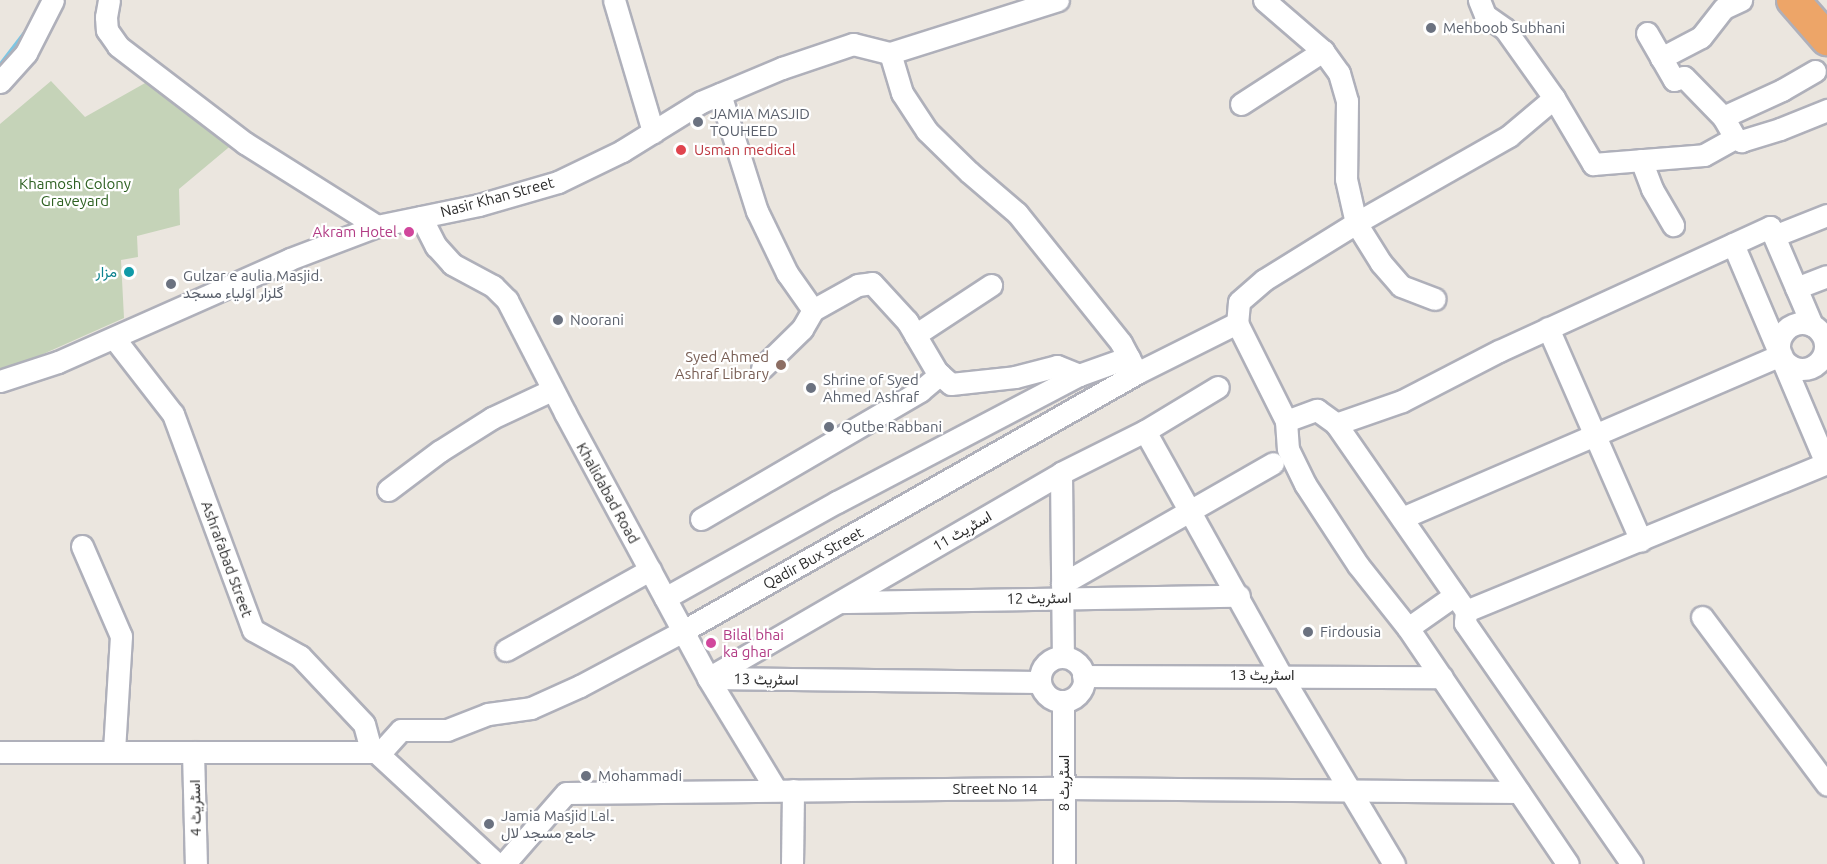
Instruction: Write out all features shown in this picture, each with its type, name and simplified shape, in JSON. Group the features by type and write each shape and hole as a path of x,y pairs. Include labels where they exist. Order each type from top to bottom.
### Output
{"highway":[{"path":"1793,0 1827,39"}],"street":[{"path":"0,82 26,53 52,0"},
{"path":"109,0 107,30 118,46 245,144 377,226"},
{"path":"614,0 653,132"},
{"path":"665,598 847,497 1079,375 1133,365 1121,343 1017,213 969,172 927,131 902,93 890,53 1058,0"},
{"path":"1264,0 1323,51 1339,73 1347,101 1346,179 1356,223 1382,263 1401,286 1435,299"},
{"path":"1479,0 1485,15 1505,29 1554,98 1593,164 1704,155 1735,138"},
{"path":"1661,58 1701,37 1724,8 1741,0"},
{"path":"1647,33 1674,80 1684,77 1723,117 1735,138 1741,141 1780,129 1827,110"},
{"name":"Nasir Khan Street","path":"0,381 58,362 290,259 377,226 479,205 558,182 622,151 701,102 783,68 853,44 890,53"},
{"path":"1241,104 1323,51"},
{"path":"1723,117 1782,90 1815,71"},
{"path":"720,94 757,211 787,273 813,310"},
{"path":"1554,98 1509,136 1356,223 1263,280 1239,302 1237,323 1287,421 1288,449 1305,484 1358,565 1408,628 1442,677 1568,864"},
{"path":"1641,160 1652,189 1673,225"},
{"path":"1774,236 1827,215"},
{"name":"Khalidabad Road","path":"421,217 436,246 452,264 493,286 507,300 552,390 708,678 784,790"},
{"path":"1336,424 1402,400 1548,328 1770,228 1823,344 1813,367 1801,369 1786,363 1781,355 1779,346 1785,331 1796,323 1823,344"},
{"path":"1408,628 1460,603 1641,541 1826,463 1733,244"},
{"path":"1796,288 1827,276"},
{"path":"762,368 802,329 813,310 858,285 872,283 907,321 940,374 951,384 1015,377 1057,366 1079,375"},
{"path":"915,335 991,285"},
{"name":"Qadir Bux Street","path":"375,752 401,730 447,730 488,714 531,708 580,686 683,631 1133,365 1237,323"},
{"path":"1548,328 1641,541"},
{"name":"Ashrafabad Street","path":"114,338 173,414 253,630 300,656 364,724 375,752"},
{"path":"1402,518 1781,355"},
{"path":"701,519 920,392 940,374"},
{"name":"اسٹریٹ 11","path":"708,678 1061,473 1145,431 1218,387"},
{"path":"388,490 440,451 492,418 552,390"},
{"path":"1287,421 1317,410 1336,424 1460,603 1465,623 1632,864"},
{"path":"1145,431 1281,675 1347,789 1394,864"},
{"path":"1062,591 1190,511 1273,463"},
{"path":"1061,473 1063,657"},
{"path":"82,546 121,636 114,752"},
{"path":"506,650 650,570"},
{"name":"اسٹریٹ 12","path":"839,602 1062,591 1239,596"},
{"path":"1702,617 1827,785"},
{"path":"1063,657 1074,661 1083,676 1079,694 1063,702 1048,698 1039,682 1042,668 1047,662 1063,657"},
{"name":"اسٹریٹ 13","path":"1083,676 1442,677"},
{"name":"اسٹریٹ 13","path":"708,678 1039,682"},
{"name":"اسٹریٹ 8","path":"1063,702 1064,864"},
{"path":"0,752 375,752 497,864"},
{"name":"اسٹریٹ 4","path":"194,752 196,864"},
{"name":"Street No 14","path":"504,864 566,794 1064,788 1519,792"},
{"path":"784,790 792,864"}],"green space":[{"name":"Khamosh Colony Graveyard","path":"154,78 234,143 179,189 180,225 137,236 138,257 121,260 124,318 23,363 0,370 0,124 51,81 85,117"}],"waterway":[{"path":"0,65 26,31"}],"place":[{"name":"Mehboob Subhani","path":"1431,28"},
{"name":"JAMIA MASJID TOUHEED","path":"698,122"},
{"name":"Usman medical","path":"681,150"},
{"name":"Akram Hotel","path":"409,232"},
{"name":"مزار","path":"129,272"},
{"name":"Gulzar e aulia Masjid. گلزار اولیاء مسجد","path":"171,284"},
{"name":"Noorani","path":"558,320"},
{"name":"Syed Ahmed Ashraf Library","path":"781,365"},
{"name":"Shrine of Syed Ahmed Ashraf","path":"811,388"},
{"name":"Qutbe Rabbani","path":"829,427"},
{"name":"Firdousia","path":"1308,632"},
{"name":"Bilal bhai ka ghar","path":"711,643"},
{"name":"Mohammadi","path":"586,776"},
{"name":"Jamia Masjid Lal۔ جامع مسجد لال","path":"489,824"}]}
